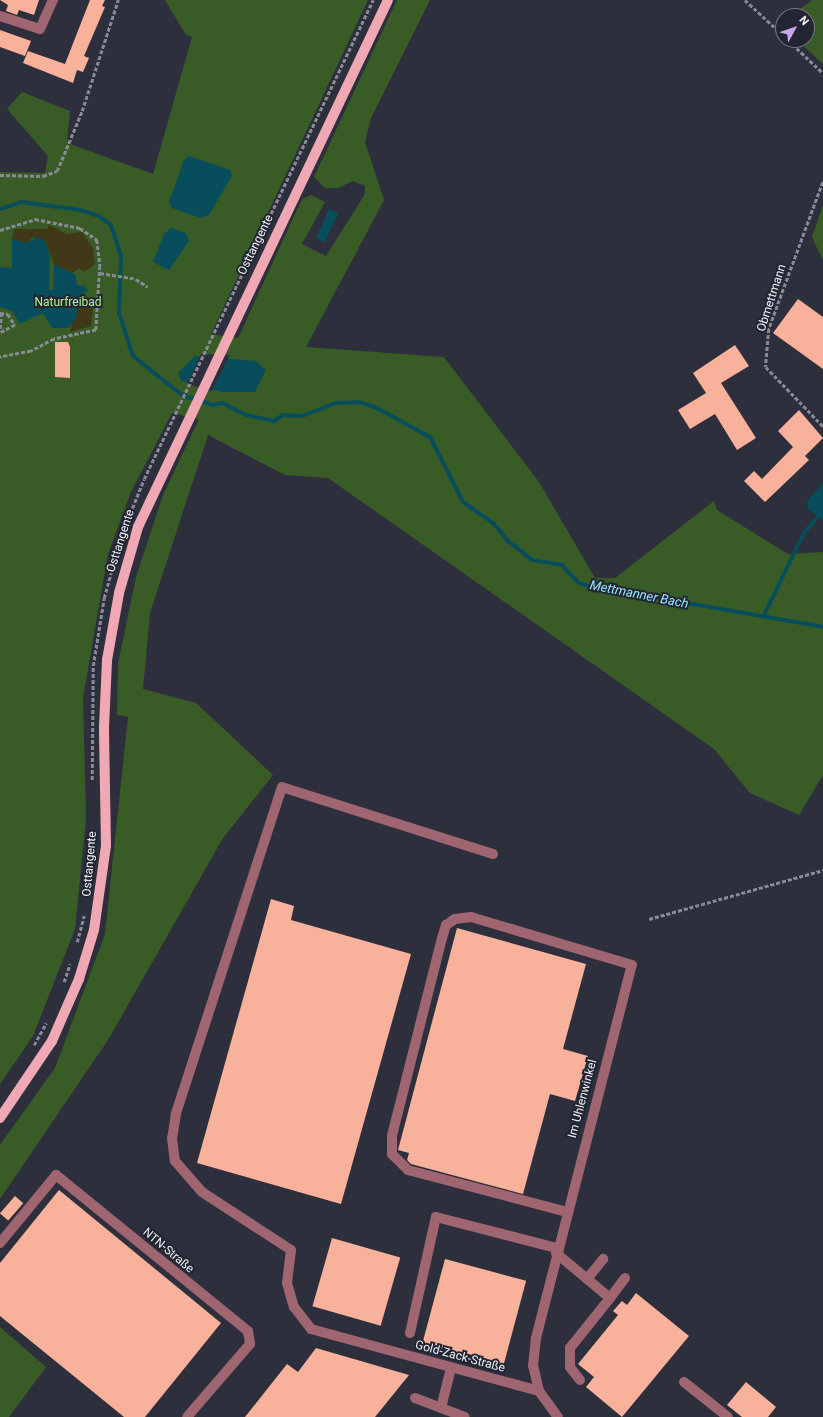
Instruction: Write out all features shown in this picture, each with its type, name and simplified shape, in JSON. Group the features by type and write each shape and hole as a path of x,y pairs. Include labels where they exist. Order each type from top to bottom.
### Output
{"main road":[{"name":"Osttangente","path":"0,1118 52,1041 90,947 105,864 104,705 112,626 138,527 172,450 388,0"}],"street":[{"path":"0,16 40,29 53,0"},
{"name":"Gold-Zack-Straße","path":"494,854 282,787 176,1114 172,1138 175,1161 202,1192 291,1250 287,1283 294,1306 311,1329 374,1348 539,1391"},
{"name":"Im Uhlenwinkel","path":"558,1247 632,964 471,916 446,925 392,1136 392,1154 408,1170 567,1212"},
{"name":"NTN-Straße","path":"0,1243 56,1175 248,1331 250,1344 187,1417"},
{"path":"410,1333 436,1217 558,1247 587,1279 610,1298"},
{"path":"558,1247 536,1338 533,1366 539,1391 558,1417"},
{"path":"587,1279 603,1260"},
{"path":"580,1380 570,1367 570,1348 625,1278"},
{"path":"441,1408 451,1368"},
{"path":"684,1382 728,1417"},
{"path":"415,1398 465,1417"}],"path":[{"path":"0,175 43,176 57,171 78,124 118,0"},
{"path":"93,789 93,673 104,598 131,509 373,0"},
{"path":"745,0 775,28"},
{"path":"796,48 823,73"},
{"name":"Obmettmann","path":"823,182 769,329 766,367 823,426"},
{"path":"0,230 35,219 91,232 98,246 100,273 96,330 54,339 31,351 0,357"},
{"path":"100,273 131,278 148,287"},
{"path":"0,329 1,313 11,316 15,325 0,333"},
{"path":"92,860 94,826"},
{"path":"649,919 823,870"},
{"path":"75,951 85,909"},
{"path":"61,989 73,957"},
{"path":"33,1047 49,1017"}],"green space":[{"name":"Naturfreibad","path":"165,0 368,0 211,334 238,338 302,199 311,195 325,202 302,244 326,256 365,194 365,186 353,181 338,188 325,188 314,177 397,0 430,0 371,118 365,142 384,200 306,347 444,357 539,482 595,578 615,578 714,501 717,510 788,554 823,552 823,775 799,815 750,793 714,749 328,478 285,475 208,435 150,613 143,689 196,703 273,775 223,838 108,1040 0,1199 0,1145 55,1068 105,934 128,717 117,715 118,664 136,577 163,495 199,419 172,413 131,492 108,554 83,698 86,819 75,929 33,1036 0,1084 0,172 45,173 48,156 7,109 22,92 70,111 67,143 153,174 192,37 186,35"},
{"path":"812,0 823,0 823,64 806,48 815,48 815,8 802,8"},
{"path":"823,205 823,260 812,237"},
{"path":"0,1327 46,1367 9,1417 0,1417"}],"sand":[{"path":"49,225 67,234 82,232 93,248 95,264 84,272 79,268 73,273 54,264 47,246 33,237 27,243 12,239 14,229 47,229"},
{"path":"88,299 94,302 91,326 70,332 79,300"}],"water":[{"path":"189,156 231,170 232,176 209,215 201,218 172,208 169,202 184,160"},
{"path":"329,209 338,213 325,242 316,238"},
{"path":"171,228 186,233 189,241 169,270 153,262 164,234"},
{"path":"36,237 45,241 50,256 49,290 53,290 54,264 76,275 77,285 85,286 88,291 80,295 76,319 68,328 52,328 43,313 20,324 12,311 0,307 0,267 12,268 12,239 27,243"},
{"path":"195,356 256,361 266,370 255,392 222,392 181,381 178,373"},
{"path":"823,483 823,520 808,509 807,501"}],"pier":[{"path":"201,354 230,355 212,391 187,384"}],"building":[{"path":"0,0 39,0 34,15 19,10 17,15 6,11 8,5"},
{"path":"90,0 105,0 102,6 105,7 84,56 89,58 83,72 77,70 73,83 23,63 28,51 65,64"},
{"path":"0,30 31,41 25,56 0,47"},
{"path":"798,299 823,317 823,369 773,333"},
{"path":"55,342 68,342 70,347 70,378 55,377"},
{"path":"735,345 749,366 721,383 756,438 737,450 715,414 690,429 678,410 706,393 693,373"},
{"path":"799,410 823,438 805,456 809,460 765,502 744,481 754,471 762,479 793,447 778,431"},
{"path":"271,899 294,906 291,920 411,954 341,1204 197,1163"},
{"path":"457,928 586,964 563,1049 588,1056 575,1101 550,1094 523,1194 411,1164 407,1160 409,1153 398,1150"},
{"path":"59,1190 221,1323 145,1417 124,1417 0,1316 0,1263"},
{"path":"15,1196 23,1203 8,1221 0,1213"},
{"path":"332,1238 400,1258 381,1326 312,1306"},
{"path":"445,1259 526,1281 504,1365 422,1343"},
{"path":"636,1293 689,1336 622,1417 586,1387 594,1377 578,1364 618,1315 613,1311 622,1301 627,1305"},
{"path":"316,1348 409,1375 375,1417 245,1417 287,1364 298,1372"},
{"path":"746,1382 776,1407 768,1417 742,1417 727,1405"}],"waterway":[{"name":"Mettmanner Bach","path":"0,209 21,202 80,210 99,216 111,225 121,256 119,313 133,356 182,395 212,405 223,403 246,415 274,421 283,415 302,416 336,403 359,402 375,407 430,437 463,502 493,523 508,541 532,560 562,565 579,583 589,586 823,627"},
{"path":"764,615 804,533 823,510"}]}
